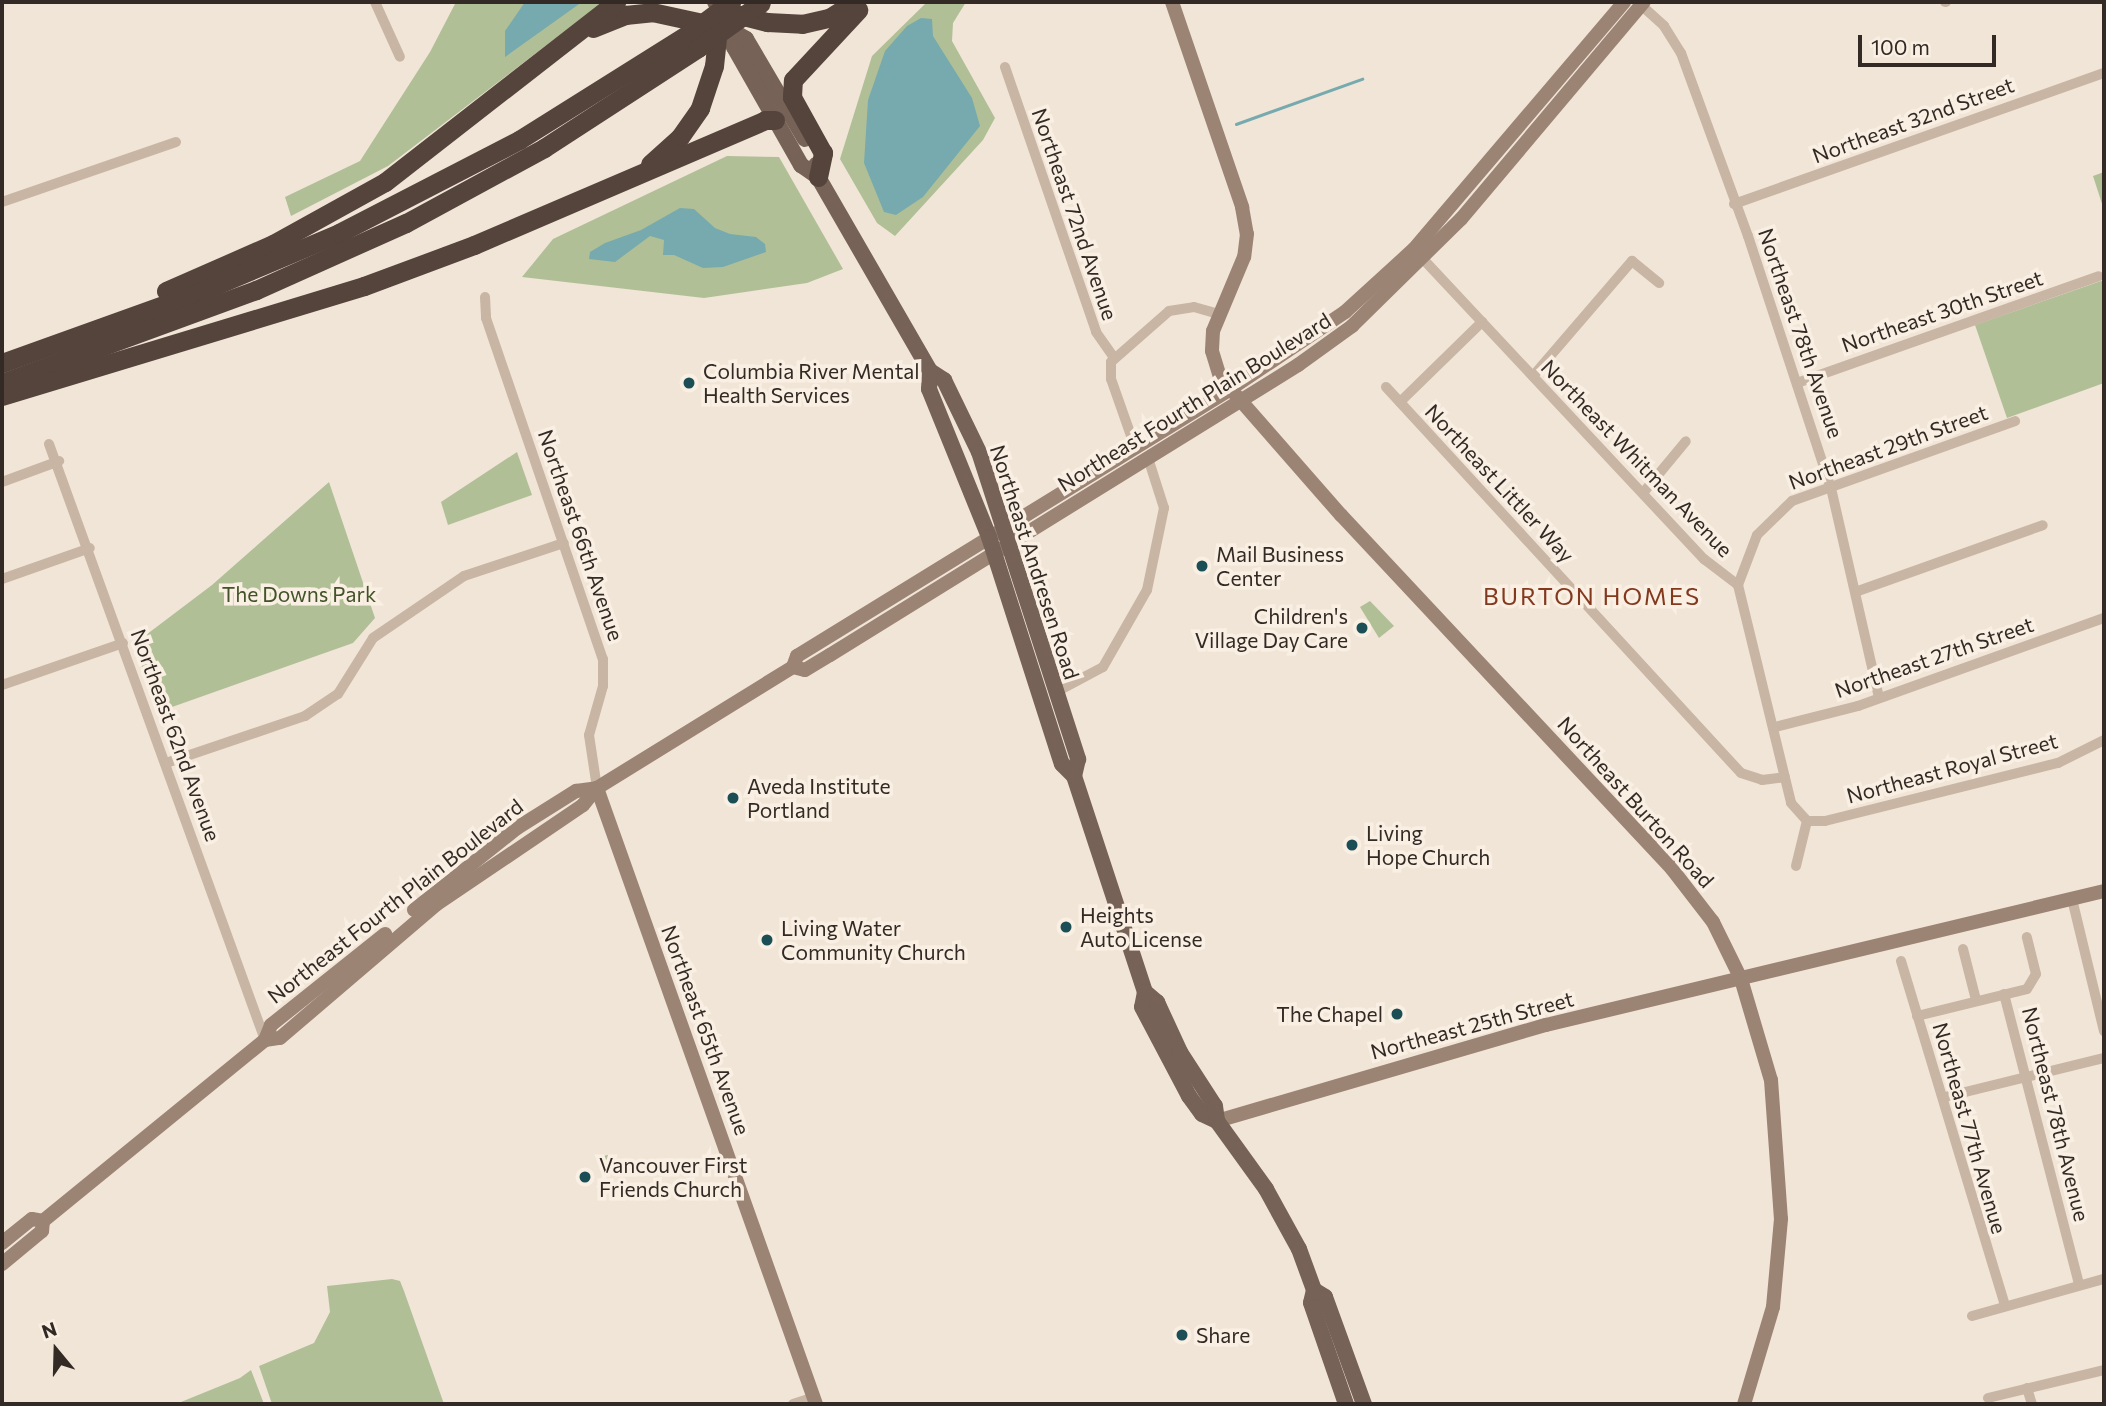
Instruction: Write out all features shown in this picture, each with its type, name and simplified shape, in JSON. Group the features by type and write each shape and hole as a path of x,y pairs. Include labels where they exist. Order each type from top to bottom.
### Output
{"highway":[{"path":"2,354 229,265 341,209 428,150 577,36 616,2"},
{"path":"2,363 202,291 339,233 519,140 762,2"},
{"path":"577,36 625,15 652,12 726,13 802,24 829,18 855,2"},
{"path":"818,177 823,153 792,97 793,80 865,2"},
{"path":"2,383 256,290 395,228 544,148 693,41 726,13"},
{"path":"629,178 667,150 695,116 711,80 726,13"},
{"path":"2,396 364,286 765,120 775,120"}],"main road":[{"path":"1172,2 1242,207 1247,233 1244,257 1219,314 1212,351 1228,390"},
{"name":"Northeast Fourth Plain Boulevard","path":"2,1264 42,1231 43,1221 265,1041 271,1025 499,840 576,791 597,788 793,667 796,656 1291,351 1370,292 1478,177 1624,2"},
{"name":"Northeast Fourth Plain Boulevard","path":"793,667 805,670 1239,402 1342,334 1424,260 1641,3"},
{"name":"Northeast Andresen Road","path":"726,13 734,47 801,165 818,177"},
{"name":"Northeast Andresen Road","path":"726,13 746,39 815,156 818,177 930,371 944,380 955,402 1006,526 1009,543 1078,759"},
{"path":"1424,260 1422,252 1475,189 1478,177"},
{"name":"Northeast Andresen Road","path":"930,371 929,389 989,537 992,554 1062,764 1074,776 1145,992 1142,1007 1171,1069 1202,1114 1217,1121 1278,1209 1314,1290 1325,1297 1364,1404"},
{"name":"Northeast Burton Road","path":"1228,390 1672,869 1713,922 1741,979 1771,1080 1781,1219 1773,1307 1744,1404"},
{"path":"1027,659 1039,668 1047,691 1056,692"},
{"path":"1044,710 1053,712 1066,750 1078,759 1074,776"},
{"name":"Northeast 65th Avenue","path":"597,788 815,1400"},
{"path":"1741,979 2104,891"},
{"name":"Northeast 25th Street","path":"1217,1121 1546,1025 1741,979"},
{"name":"Northeast Fourth Plain Boulevard","path":"2,1243 32,1219 43,1221"},
{"name":"Northeast Andresen Road","path":"1314,1290 1311,1303 1346,1404"}],"street":[{"path":"375,2 400,57"},
{"name":"Northeast 78th Avenue","path":"1641,3 1670,33 1681,54 1797,383 1831,488 1857,591 1879,698"},
{"name":"Northeast 72nd Avenue","path":"1005,67 1096,332 1114,358 1110,372 1135,447"},
{"name":"Northeast 32nd Street","path":"1734,204 2104,73"},
{"path":"2,202 176,142"},
{"name":"Northeast Whitman Avenue","path":"1424,260 1704,559 1738,585 1795,812 1807,821"},
{"path":"1533,376 1622,264 1632,261 1658,284"},
{"name":"Northeast 30th Street","path":"1797,383 2099,276"},
{"name":"Northeast 66th Avenue","path":"485,296 486,318 603,659 603,686 589,735 597,788"},
{"path":"1114,358 1169,311 1194,307 1219,314"},
{"name":"Northeast Littler Way","path":"1399,402 1482,322"},
{"name":"Northeast Littler Way","path":"1386,387 1741,772 1762,780 1785,777"},
{"name":"Northeast 29th Street","path":"1738,585 1752,546 1772,516 1792,501 2015,421"},
{"path":"1643,493 1686,441"},
{"name":"Northeast 62nd Avenue","path":"49,444 59,461 265,1041"},
{"path":"1056,692 1103,667 1147,590 1164,508 1148,457"},
{"path":"2,482 59,461"},
{"path":"1857,591 2043,524"},
{"path":"166,764 305,716 338,694 373,638 453,584 564,543"},
{"path":"2,579 90,548"},
{"name":"Northeast 27th Street","path":"1775,727 1879,698 2104,618"},
{"path":"2,685 123,643"},
{"name":"Northeast Royal Street","path":"1807,821 1825,821 2058,762 2104,740"},
{"path":"1796,866 1807,821"},
{"path":"2072,899 2104,1031"},
{"path":"1917,1016 2034,984 2036,974 2027,937"},
{"path":"1963,949 1976,1000"},
{"name":"Northeast 77th Avenue","path":"1901,961 1945,1097 1981,1237 2005,1306"},
{"name":"Northeast 78th Avenue","path":"2004,994 2079,1284"},
{"path":"1945,1097 2104,1058"},
{"path":"1972,1316 2104,1279"},
{"path":"1988,1398 2104,1370"},
{"path":"2027,1388 2032,1404"},
{"path":"793,1404 815,1400"}],"green space":[{"path":"456,2 603,2 388,166 291,216 285,197 360,161 430,52"},
{"path":"927,2 966,2 953,23 952,41 995,118 983,140 895,236 877,223 840,159 872,56"},
{"path":"727,156 779,157 843,269 807,283 704,298 522,277 553,239"},
{"path":"2104,172 2104,210 2093,176"},
{"path":"2104,280 2104,383 2007,418 1975,325"},
{"path":"517,452 532,495 448,525 441,502"},
{"name":"The Downs Park","path":"329,482 375,618 353,643 158,712 134,644 212,585"},
{"path":"1370,601 1394,626 1379,638 1360,607"},
{"path":"605,1155 611,1155 616,1163 614,1169 605,1171 600,1166 600,1160"},
{"path":"392,1279 400,1281 444,1404 272,1404 259,1366 314,1343 330,1312 327,1286"},
{"path":"251,1370 264,1404 176,1404 240,1378"}],"water":[{"path":"525,2 582,2 505,57 505,31"},
{"path":"921,18 932,19 933,36 972,98 980,126 923,197 896,215 884,212 864,163 868,100 885,51 907,26"},
{"path":"680,208 694,209 715,228 730,234 756,237 765,244 766,252 723,267 703,268 674,255 663,255 664,240 650,236 615,262 589,259 590,252 605,243 641,230"}],"waterway":[{"path":"1236,124 1362,79"}],"place":[{"name":"Columbia River Mental Health Services","path":"689,383"},
{"name":"Mail Business Center","path":"1202,566"},
{"name":"Children's Village Day Care","path":"1362,628"},
{"name":"Aveda Institute Portland","path":"733,798"},
{"name":"Living Hope Church","path":"1352,845"},
{"name":"Heights Auto License","path":"1066,927"},
{"name":"Living Water Community Church","path":"767,940"},
{"name":"The Chapel","path":"1397,1014"},
{"name":"Vancouver First Friends Church","path":"585,1177"},
{"name":"Share","path":"1182,1335"}],"district":[{"name":"BURTON HOMES","path":"1592,596"}]}
